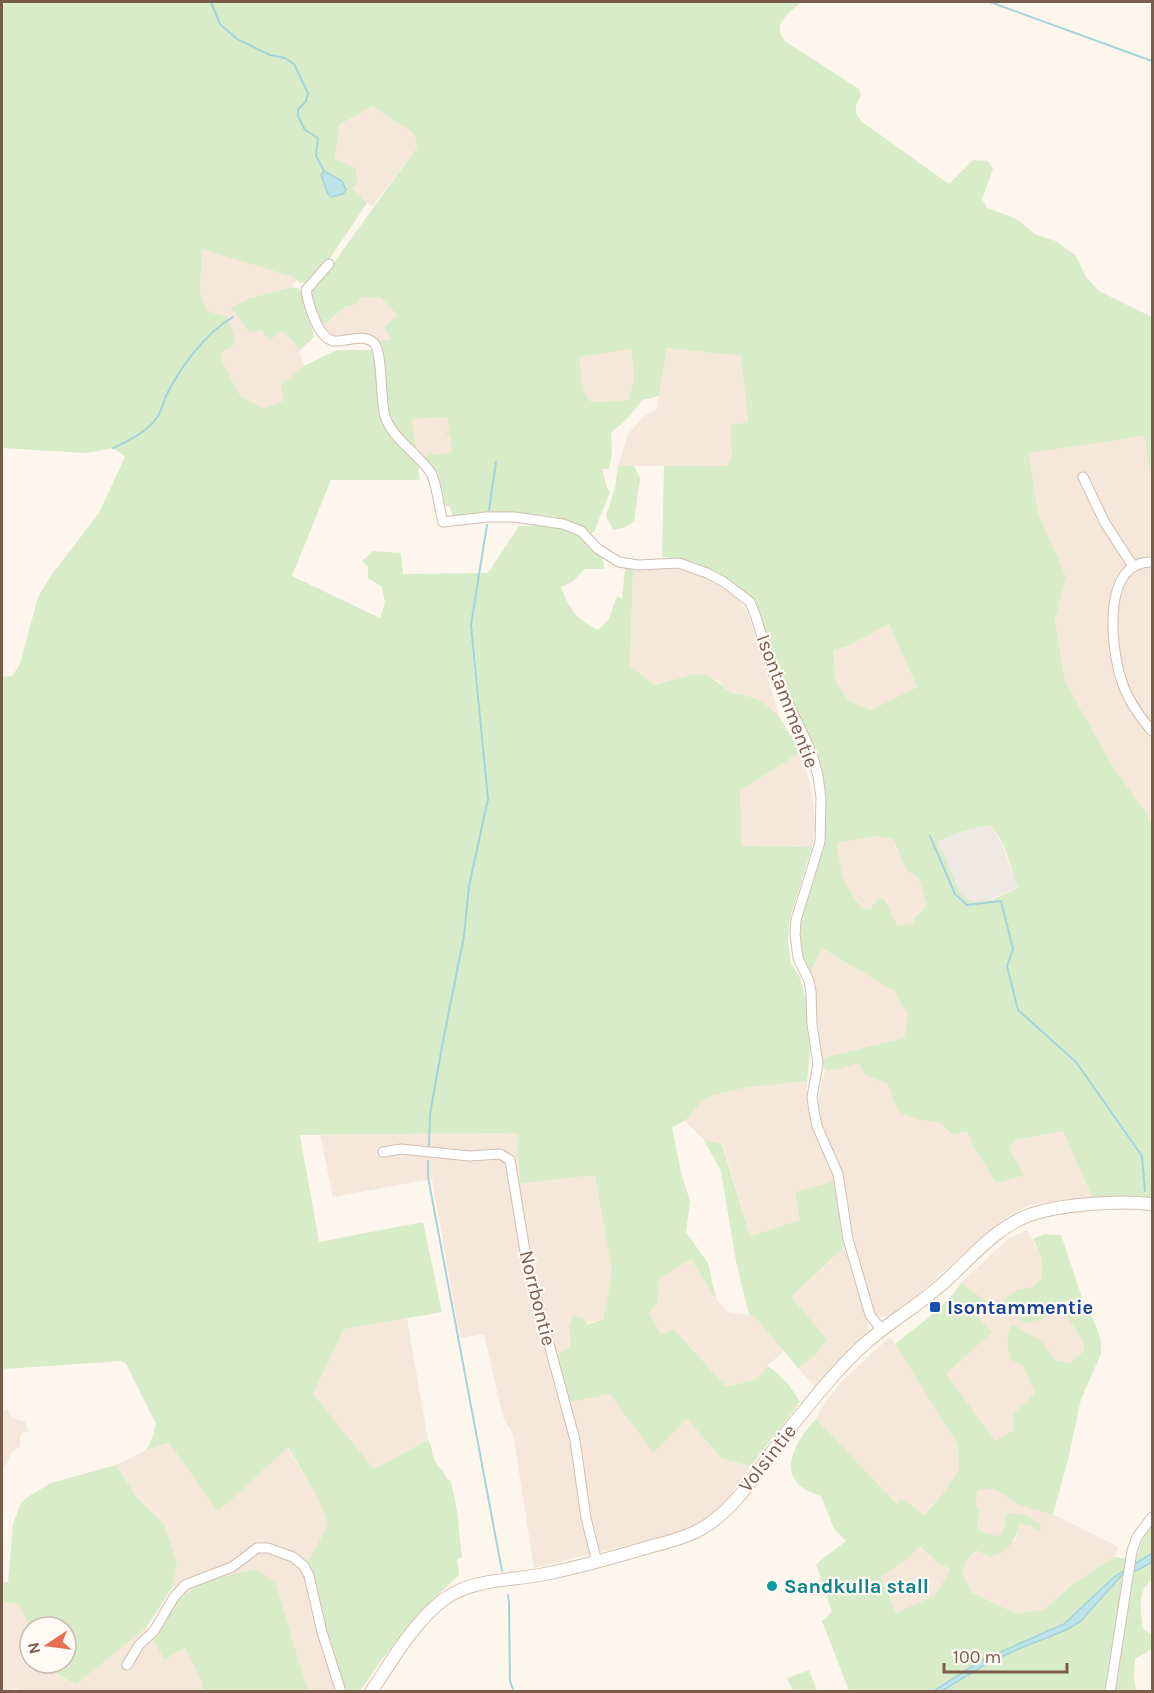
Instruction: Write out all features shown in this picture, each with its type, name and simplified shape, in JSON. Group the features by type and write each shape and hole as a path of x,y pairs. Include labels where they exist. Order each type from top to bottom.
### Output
{"street":[{"name":"Isontammentie","path":"329,264 306,290 313,314 327,338 333,341 361,338 369,340 378,350 381,392 388,423 431,475 443,522 486,517 515,517 563,524 581,531 598,549 619,562 638,565 679,563 690,566 724,582 750,602 773,674 805,738 818,776 821,798 820,842 796,920 795,935 798,958 812,992 812,1024 818,1064 812,1097 817,1126 838,1174 848,1239 870,1315 882,1330"},
{"path":"1083,477 1105,523 1133,566"},
{"path":"1152,562 1140,563 1125,573 1115,600 1112,623 1113,644 1122,681 1128,695 1152,731"},
{"name":"Norrbontie","path":"383,1152 401,1149 469,1156 500,1154 510,1160 527,1263 575,1440 586,1518 597,1562"},
{"name":"Volsintie","path":"371,1692 421,1622 432,1610 456,1592 479,1584 597,1562 696,1532 722,1515 837,1372 857,1351 940,1286 999,1232 1026,1217 1051,1210 1086,1205 1152,1204"},
{"path":"1110,1692 1130,1562 1137,1537 1152,1518"},
{"path":"127,1665 139,1646 154,1631 180,1589 226,1570 239,1562 251,1550 263,1547 293,1557 304,1566 309,1576 322,1632 341,1692"}],"shaded area":[{"path":"373,106 414,134 417,147 372,207 352,189 335,159 339,125"},
{"path":"207,213 296,279 292,287 250,298 261,330 281,330 292,340 304,366 280,386 284,400 264,410 241,397 223,363 200,291 203,229"},
{"path":"360,297 380,297 397,315 392,339 378,342 334,338 322,326"},
{"path":"667,348 741,356 748,422 730,425 732,457 726,466 618,466 628,434 643,417 657,409"},
{"path":"631,349 634,378 629,400 591,402 583,390 579,357"},
{"path":"466,416 495,447 423,459 416,453 412,419"},
{"path":"1144,436 1152,470 1152,825 1147,814 1113,767 1065,681 1055,620 1066,576 1038,514 1029,452"},
{"path":"680,568 700,575 737,597 748,614 755,634 779,717 756,698 732,693 717,680 694,674 655,685 630,666 633,569"},
{"path":"889,624 917,687 871,710 849,701 836,682 833,650 848,646"},
{"path":"801,752 812,791 815,827 812,847 742,846 740,791"},
{"path":"988,825 994,830 1002,844 1018,888 979,903 965,899 960,892 937,842 957,833"},
{"path":"878,836 893,839 897,850 918,877 927,904 922,912 914,917 913,924 897,925 885,900 870,909 864,909 846,887 840,871 837,843"},
{"path":"820,948 897,992 900,1003 908,1014 904,1038 826,1057 821,1061 815,996 810,974"},
{"path":"858,1063 866,1075 887,1082 918,1120 939,1122 952,1135 967,1131 972,1144 996,1183 1009,1148 1015,1140 1063,1131 1092,1197 1030,1205 1010,1215 901,1310 880,1317 874,1313 852,1240 840,1170 822,1128 817,1103 825,1070 840,1069"},
{"path":"807,1081 807,1103 811,1124 822,1151 829,1161 835,1181 800,1220 750,1236 723,1144 704,1140 685,1121 702,1101 711,1096 743,1088"},
{"path":"517,1133 521,1184 595,1175 612,1272 603,1320 569,1325 570,1402 610,1393 652,1452 687,1419 722,1459 751,1466 728,1498 710,1515 692,1526 669,1535 534,1568 513,1434 503,1417 484,1334 460,1338 432,1179 333,1197 320,1135"},
{"path":"1027,1230 1042,1259 1042,1276 1032,1287 1016,1290 1002,1303 1018,1319 1026,1323 1040,1320 1050,1313 1065,1314 1083,1341 1084,1351 1069,1363 1054,1360 1039,1339 1023,1366 1036,1393 1012,1415 1014,1430 995,1441 945,1374 992,1332 977,1316 988,1303 961,1283 1009,1238"},
{"path":"844,1247 865,1310 868,1331 815,1387 798,1368 816,1355 791,1297"},
{"path":"691,1258 716,1299 728,1312 754,1316 784,1351 767,1366 757,1379 726,1387 674,1329 661,1334 649,1313 657,1304 658,1279"},
{"path":"407,1318 428,1440 374,1469 313,1394 344,1329"},
{"path":"890,1337 958,1445 959,1469 946,1490 923,1515 901,1499 897,1504 816,1419 822,1407 842,1381"},
{"path":"8,1410 12,1418 25,1422 29,1431 22,1433 20,1446 11,1453 2,1470 2,1411"},
{"path":"169,1443 218,1512 287,1447 319,1500 328,1525 307,1563 346,1691 308,1691 276,1584 198,1587 184,1594 173,1586 177,1563 164,1525 138,1499 116,1465 146,1450"},
{"path":"984,1488 1003,1492 1020,1505 1053,1514 1119,1547 1114,1557 1072,1585 1043,1610 1015,1613 971,1592 961,1572 966,1561 976,1550 1015,1541 1020,1524 1042,1527 1006,1515 1003,1531 999,1536 982,1532 977,1528 979,1511 975,1505 977,1491"},
{"path":"920,1545 939,1564 952,1569 935,1595 896,1613 881,1577 909,1558"},
{"path":"2,1601 19,1605 24,1615 18,1615 18,1675 59,1675 74,1685 146,1628 164,1660 185,1648 201,1680 203,1691 18,1692 18,1688 2,1691"}],"green space":[{"path":"2,2 801,2 783,20 780,30 782,36 786,42 859,89 861,95 856,111 861,121 949,184 973,160 988,161 993,169 982,199 987,208 1015,218 1035,234 1056,241 1076,256 1086,277 1099,291 1152,317 1152,470 1144,436 1029,453 1038,514 1066,576 1055,620 1065,681 1113,767 1147,814 1152,825 1152,1197 1092,1197 1063,1131 1015,1140 1009,1149 1024,1175 996,1183 972,1144 967,1131 952,1135 939,1122 918,1120 899,1112 887,1083 866,1076 858,1063 840,1069 825,1070 821,1061 826,1057 904,1038 908,1014 896,992 821,948 810,974 799,949 798,923 806,902 824,797 817,753 776,672 756,605 744,592 716,573 684,559 662,557 664,466 726,466 732,457 730,425 748,422 741,356 667,348 659,396 642,400 630,416 611,433 612,453 609,469 602,469 610,492 594,532 589,535 554,516 486,512 453,516 449,506 443,506 423,459 431,454 452,452 450,434 446,434 446,431 450,430 447,417 412,419 420,480 331,480 292,576 380,618 385,603 382,587 368,578 368,567 362,561 373,551 401,553 403,574 488,573 519,526 546,525 575,532 603,558 604,569 585,569 572,582 561,587 567,602 584,622 598,630 609,619 617,596 622,599 625,568 633,569 630,666 655,685 694,674 708,675 732,693 756,698 779,717 801,752 740,791 742,846 812,847 790,918 788,942 791,963 800,978 806,1000 810,1054 807,1081 743,1088 711,1096 702,1101 685,1121 672,1127 681,1173 690,1201 686,1232 708,1263 716,1299 691,1259 659,1279 657,1304 649,1313 661,1334 674,1329 726,1387 757,1379 767,1366 786,1382 800,1402 751,1466 722,1459 687,1419 653,1453 610,1394 570,1402 555,1356 570,1347 569,1325 574,1315 583,1318 587,1324 603,1320 612,1272 595,1175 520,1184 517,1133 300,1135 319,1242 423,1222 442,1312 344,1329 313,1394 374,1469 428,1440 435,1461 447,1479 451,1481 457,1511 462,1557 457,1559 459,1575 425,1607 383,1658 360,1691 346,1691 307,1563 328,1525 319,1500 288,1447 218,1512 169,1443 146,1450 156,1424 126,1364 121,1361 5,1369 2,1373 2,677 12,676 20,664 38,597 50,577 99,513 125,457 113,448 86,453 2,448","holes":["373,106 414,134 417,147 317,283 311,295 322,326 347,306 357,304 360,297 380,297 397,315 384,327 391,339 378,342 381,350 337,350 304,366 280,386 284,400 264,409 241,397 223,363 220,352 231,348 236,342 227,317 207,311 200,291 202,249 291,276 300,283 307,282 330,258 367,203 352,189 358,182 355,168 335,159 339,125","631,349 634,378 629,400 591,402 583,390 579,357","889,624 917,687 871,710 849,701 836,682 833,650 848,646","989,825 1004,846 1018,888 980,902 966,898 960,892 938,842 957,833","877,836 893,839 907,871 918,877 927,904 922,912 914,917 913,924 897,925 885,900 879,898 870,909 864,909 847,886 837,843"]},
{"path":"292,287 299,289 307,308 314,337 299,351 292,340 281,331 270,340 261,330 249,332 231,308 250,298"},
{"path":"618,466 634,466 640,478 634,522 613,530 606,516 615,488"},
{"path":"704,1140 722,1144 750,1236 800,1220 795,1192 835,1181 844,1247 791,1297 827,1339 816,1355 798,1368 754,1316 749,1315 736,1261 721,1171"},
{"path":"1045,1234 1061,1235 1084,1303 1095,1323 1101,1341 1101,1354 1081,1399 1069,1456 1053,1514 1020,1505 996,1490 978,1491 975,1505 979,1511 977,1528 982,1532 999,1536 1003,1531 1006,1515 1016,1513 1026,1515 1042,1527 1038,1531 1033,1527 1020,1524 1013,1541 1006,1549 990,1557 976,1550 966,1561 962,1572 971,1592 1015,1613 1043,1610 1072,1585 1114,1557 1135,1560 1145,1534 1152,1525 1152,1554 1133,1565 1138,1570 1152,1562 1152,1580 1144,1590 1141,1609 1143,1629 1152,1635 1152,1649 1135,1659 1136,1691 849,1691 822,1621 832,1612 816,1564 846,1541 834,1529 821,1496 803,1488 795,1481 791,1463 793,1453 803,1434 816,1419 897,1504 901,1498 924,1515 946,1490 959,1469 958,1445 895,1344 939,1309 961,1283 989,1303 977,1316 992,1332 946,1374 995,1441 1013,1430 1012,1415 1035,1393 1023,1366 1010,1359 1008,1337 1012,1325 1039,1339 1055,1360 1069,1363 1084,1351 1083,1341 1065,1314 1050,1313 1040,1320 1026,1323 1018,1319 1001,1302 1016,1290 1032,1287 1042,1277 1042,1259 1033,1239","holes":["920,1546 939,1564 951,1569 935,1595 896,1613 881,1577 909,1558"]},
{"path":"116,1465 138,1499 164,1524 177,1563 173,1586 146,1628 75,1685 59,1675 78,1675 78,1615 24,1615 19,1605 2,1601 2,1583 8,1582 13,1524 21,1503 51,1483"},
{"path":"257,1569 276,1584 308,1691 203,1691 201,1680 185,1648 164,1660 153,1640 172,1609 192,1589 210,1581"},
{"path":"809,1670 817,1691 793,1691 787,1678"}],"water":[{"path":"324,171 342,181 346,190 343,194 331,197 328,194 321,175"},
{"path":"1152,1553 1152,1562 1122,1575 1080,1622 983,1666 942,1691 932,1692 982,1660 1064,1624 1114,1577"}],"waterway":[{"path":"211,2 220,24 237,39 270,55 285,58 294,64 308,93 306,101 298,110 298,116 305,130 318,138 316,156 324,171"},
{"path":"990,2 1152,61"},
{"path":"113,448 138,435 154,422 185,364 213,332 233,317"},
{"path":"489,510 496,462"},
{"path":"429,1146 430,1114 464,936 469,886 488,799 471,625 487,525"},
{"path":"930,836 955,894 967,905 1001,901 1013,949 1007,966 1018,1010 1076,1062 1142,1156 1145,1191"},
{"path":"428,1161 428,1177 502,1571"},
{"path":"508,1595 510,1681 514,1692"}],"place":[{"name":"Isontammentie","path":"935,1307"},
{"name":"Sandkulla stall","path":"772,1586"}]}
